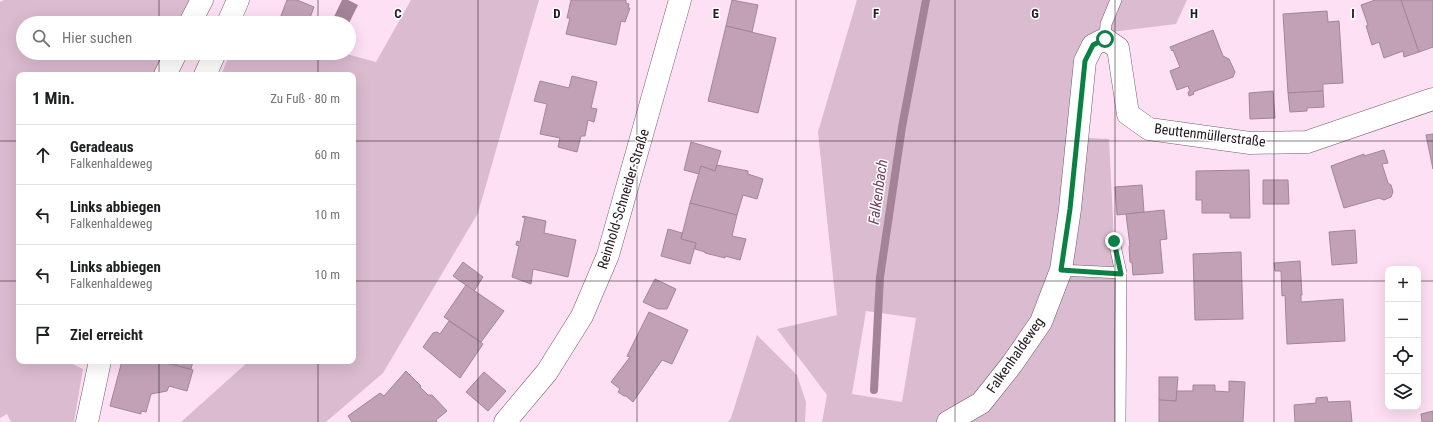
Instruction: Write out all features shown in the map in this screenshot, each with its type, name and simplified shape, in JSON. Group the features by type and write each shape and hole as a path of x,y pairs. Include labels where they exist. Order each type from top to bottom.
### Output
{"street":[{"path":"194,16 202,0"},
{"path":"231,16 238,0"},
{"name":"Reinhold-Schneider-Straße","path":"505,422 547,372 582,316 608,255 680,0"},
{"name":"Beuttenmüllerstraße","path":"1099,42 1118,48 1128,114 1149,129 1250,143 1307,142 1433,99"},
{"name":"Falkenhaldeweg","path":"948,422 981,403 1012,364 1041,322 1061,270 1070,209 1085,61 1099,42"},
{"path":"166,72 172,60"},
{"path":"206,72 212,60"},
{"path":"87,422 99,364"}],"lane":[{"path":"1099,42 1116,0"},
{"path":"1114,241 1121,274 1120,422"},
{"path":"1061,270 1121,274"}],"shaded area":[{"path":"4,0 201,0 193,16 16,16 16,60 172,60 166,72 16,72 16,364 72,364 83,369 74,422 11,422 7,414 0,418 0,2"},
{"path":"342,0 348,0 358,5 352,16 334,16"},
{"path":"411,0 539,0 478,213 383,373 326,422 181,422 246,364 356,364 356,72 222,72 227,60 356,60 356,57 376,62"},
{"path":"857,0 1187,0 1176,24 1103,33 1072,137 1109,139 1114,241 1121,273 1120,422 822,422 827,395 777,329 837,315 818,132","holes":["866,311 916,318 902,402 852,394"]},
{"path":"757,335 797,375 806,402 805,422 728,422 731,418"}],"building":[{"path":"287,0 297,0 314,7 311,16 281,16"},
{"path":"571,0 626,0 626,3 629,4 628,8 630,8 625,22 621,21 616,45 566,34 570,18 567,18"},
{"path":"732,0 758,5 752,32 726,26"},
{"path":"1375,0 1401,0 1419,52 1404,57 1403,51 1384,58 1379,42 1372,45 1366,26 1368,25 1361,5"},
{"path":"1401,0 1433,0 1433,47 1419,52"},
{"path":"1327,11 1328,22 1339,21 1343,83 1323,84 1323,91 1288,93 1283,14"},
{"path":"726,26 776,38 758,113 708,101"},
{"path":"1213,30 1223,56 1229,59 1235,72 1233,77 1193,92 1194,94 1189,96 1188,92 1190,91 1188,86 1177,90 1170,71 1180,67 1173,50 1172,51 1170,47"},
{"path":"572,76 597,82 591,108 597,109 594,122 588,120 585,136 581,136 577,152 558,147 560,138 540,134 547,104 534,101 540,81 569,88"},
{"path":"1273,91 1275,118 1250,119 1249,93"},
{"path":"1323,91 1324,107 1307,108 1307,111 1290,112 1288,93"},
{"path":"1433,134 1433,169 1426,135"},
{"path":"691,142 721,151 715,171 701,166 699,174 684,170"},
{"path":"1384,150 1388,163 1382,164 1388,183 1391,185 1393,192 1391,197 1384,200 1379,198 1344,208 1331,166 1364,154 1364,156"},
{"path":"717,165 748,171 748,174 763,179 757,199 743,195 737,215 690,203 701,166 715,171"},
{"path":"1249,170 1250,218 1230,218 1230,213 1202,213 1202,200 1196,200 1196,171"},
{"path":"1263,180 1288,180 1289,204 1263,204"},
{"path":"1142,185 1144,212 1117,215 1115,187"},
{"path":"690,203 737,215 732,236 746,239 740,260 705,253 695,249 696,243 681,239"},
{"path":"1164,210 1167,239 1160,240 1163,273 1133,275 1132,263 1130,262 1130,246 1126,214"},
{"path":"522,217 546,221 544,233 576,240 568,277 533,269 531,284 512,277 519,246 516,245 517,241 520,242 525,218"},
{"path":"668,229 682,233 681,239 696,243 690,264 661,256"},
{"path":"1355,230 1357,263 1332,265 1329,232"},
{"path":"1241,252 1243,319 1195,320 1193,254"},
{"path":"1300,261 1301,302 1343,299 1345,341 1287,344 1285,295 1282,296 1281,271 1275,271 1274,263"},
{"path":"463,262 483,277 474,291 453,276"},
{"path":"655,279 676,289 667,309 658,309 643,302"},
{"path":"466,285 504,311 481,342 444,317"},
{"path":"649,312 688,330 672,364 662,360 633,402 618,392 620,389 611,382 630,357 627,356"},
{"path":"449,321 483,344 460,378 423,347 433,333 437,332 440,334"},
{"path":"121,364 170,364 193,370 187,391 169,386 167,391 151,394 146,412 141,411 141,414 110,406"},
{"path":"171,364 192,364 191,369"},
{"path":"406,371 428,395 432,395 447,411 436,420 437,422 352,422 348,416 380,393 384,396"},
{"path":"484,372 506,391 488,411 466,392"},
{"path":"1159,377 1178,377 1176,401 1159,400"},
{"path":"1229,381 1245,382 1243,422 1159,422 1159,400 1176,401 1177,391 1193,391 1193,385 1215,385 1215,391 1229,392"},
{"path":"1327,397 1328,402 1350,401 1352,422 1295,422 1294,405 1316,403 1316,398"},
{"path":"1433,411 1433,422 1422,422 1421,414"}],"waterway":[{"name":"Falkenbach","path":"874,390 880,277 902,127 926,0"}],"route":[{"path":"1105,39 1093,45 1085,61 1070,209 1061,270 1121,274 1114,241"}]}
